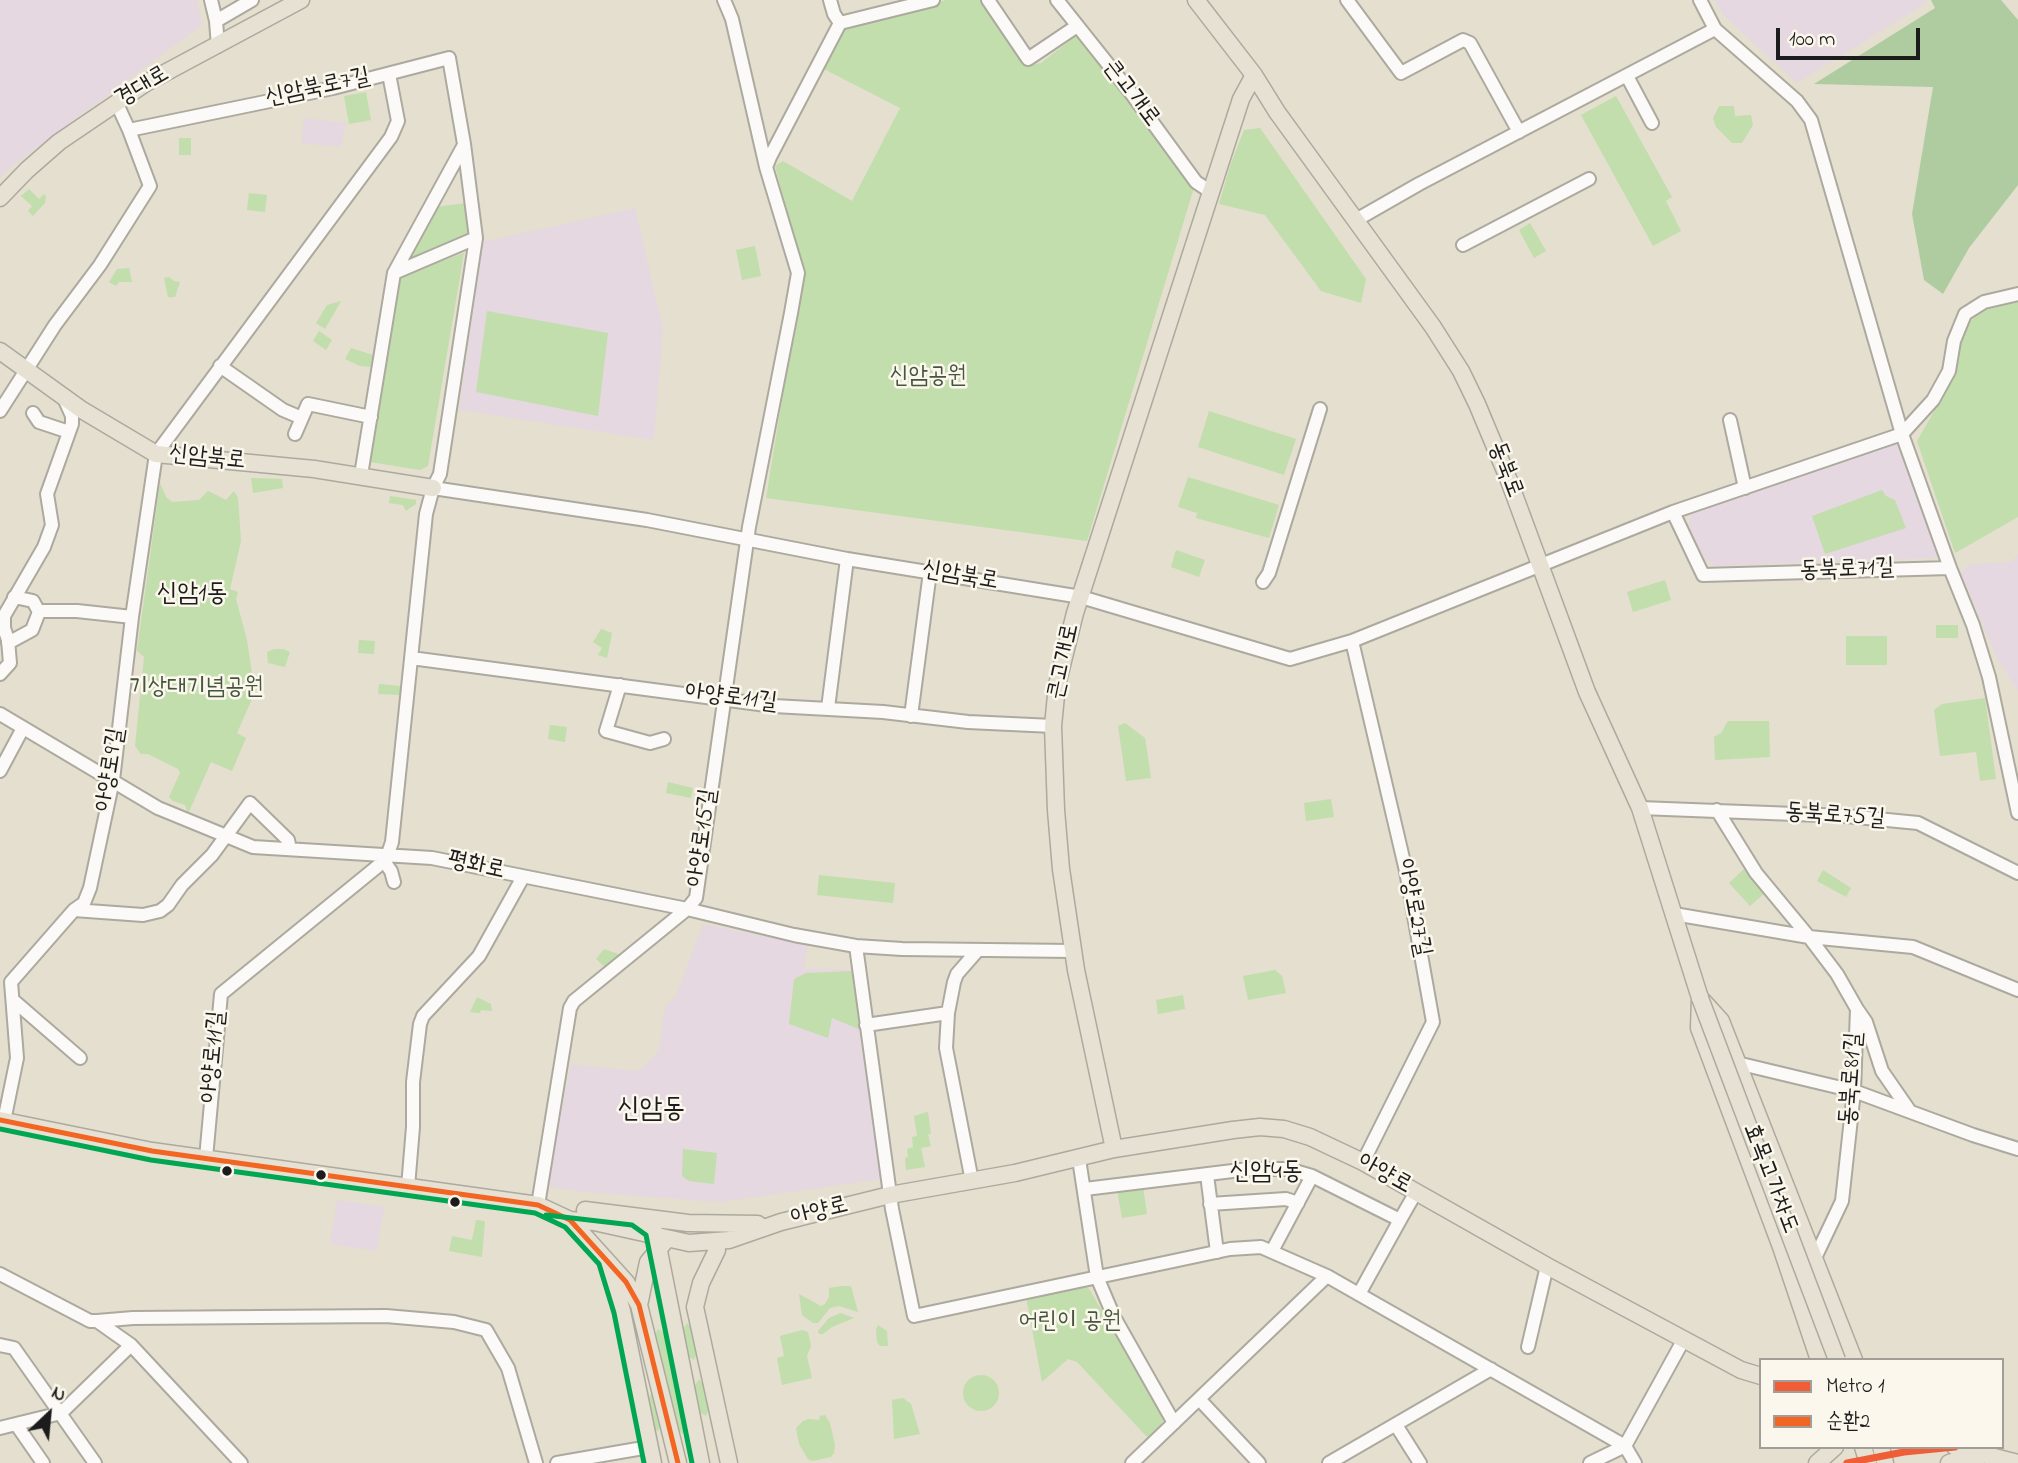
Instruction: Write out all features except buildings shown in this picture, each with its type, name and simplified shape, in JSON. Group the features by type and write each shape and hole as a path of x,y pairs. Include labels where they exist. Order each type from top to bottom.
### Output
{"main road":[{"name":"경대로","path":"0,198 59,142 146,83 301,0"},
{"name":"동북로","path":"1196,0 1254,75 1277,112 1433,327 1461,371 1508,478 1587,692 1640,808 1700,998"},
{"name":"큰고개로","path":"1114,1149 1073,950 1056,813 1053,726 1064,654 1241,99 1254,75"},
{"name":"신암북로","path":"0,351 120,435 156,454 314,468 433,488"},
{"path":"1700,998 1721,1021 1853,1358"},
{"path":"1700,998 1699,1028 1818,1358"},
{"name":"효목고가차도","path":"1700,998 1836,1358"},
{"path":"2,1120 152,1151 538,1205 734,1225 781,1222"},
{"name":"아양로","path":"751,1231 890,1195 972,1181 1114,1149 1260,1127 1283,1129 1300,1133 1363,1162 1547,1266 1741,1370 1759,1375"},
{"path":"538,1205 570,1220 594,1222 661,1241 722,1245"},
{"path":"635,1217 653,1229 661,1241 675,1332 701,1463"},
{"path":"570,1220 626,1282 639,1305 678,1463"},
{"path":"639,1305 648,1262 661,1241 686,1233 751,1231"},
{"path":"675,1332 688,1292 722,1245 751,1231"},
{"path":"722,1245 701,1283 695,1307 729,1463"},
{"path":"607,1261 626,1333 651,1455"},
{"path":"1797,1294 1803,1286 1814,1283 1826,1290"},
{"path":"626,1333 646,1295 661,1298 668,1321 675,1332"},
{"path":"1816,1463 1833,1449"},
{"path":"1963,1449 2018,1463"},
{"path":"1949,1463 1972,1456 1993,1457"}],"street":[{"path":"211,0 218,46"},
{"path":"216,21 252,0"},
{"name":"아양로15길","path":"538,1205 570,1008 687,909 696,898 750,527 798,273 766,167 732,19 724,0"},
{"path":"830,0 840,23"},
{"path":"766,167 840,23 933,0"},
{"path":"988,0 1028,59 1077,26 1062,2"},
{"path":"1347,0 1401,73 1462,40 1470,43 1519,132"},
{"path":"1700,0 1715,29 1797,101 1811,120 1902,434 1973,625 1994,694 2018,813"},
{"name":"큰고개로","path":"1077,26 1131,93 1196,182 1212,192"},
{"path":"1356,220 1419,184 1715,29"},
{"name":"신암북로7길","path":"129,130 333,88 449,58 476,238 440,474 433,488"},
{"name":"아양로9길","path":"2,1120 17,1058 13,1000 5,984 74,910 84,903 90,888 113,780 132,617 156,454 391,137 398,121 389,74"},
{"path":"1627,76 1652,123"},
{"path":"0,411 58,320 100,265 150,186 117,104"},
{"path":"361,475 394,274 464,144"},
{"path":"1463,245 1589,179"},
{"path":"394,274 476,238"},
{"path":"1539,565 1673,512 1902,434 1933,400 1949,370 1954,341 1965,314 1984,302 2018,294"},
{"path":"220,366 283,410 302,418"},
{"path":"0,674 10,663 4,616 44,547 52,525 47,494 69,432 72,415 64,397"},
{"path":"295,434 308,404 370,417"},
{"path":"1263,582 1269,573 1320,409"},
{"path":"33,413 39,422 69,432"},
{"path":"1730,420 1745,488"},
{"path":"394,882 385,857 392,842 426,514 433,488"},
{"name":"신암북로","path":"433,488 647,520 847,559 1082,597 1290,659 1352,641 1539,565"},
{"name":"동북로71길","path":"1673,512 1703,575 1950,568"},
{"path":"828,708 847,559"},
{"path":"911,716 930,572"},
{"path":"8,643 32,630 38,611 33,601 14,597"},
{"path":"38,611 76,611 132,617"},
{"name":"아양로27길","path":"1352,641 1406,871 1433,1022 1363,1162"},
{"name":"아양로11길","path":"411,658 774,706 1053,726"},
{"path":"620,685 606,731 650,743 664,739"},
{"name":"평화로","path":"0,714 158,808 253,847 432,858 856,946 1073,950"},
{"path":"0,771 23,727"},
{"path":"74,910 128,915 160,911 212,855 250,803 288,840 290,849"},
{"name":"동북로75길","path":"1640,808 1846,816 1918,823 2018,873"},
{"name":"동북로81길","path":"1717,810 1756,873 1809,937 1857,1009 1854,1091 1842,1201 1814,1260"},
{"name":"아양로11길","path":"206,1158 221,994 385,857"},
{"path":"408,1187 413,1127 413,1082 420,1024 423,1016 479,956 523,877"},
{"path":"1674,914 1809,937 1913,947 2018,990"},
{"path":"856,946 890,1195 914,1316 1224,1251 1261,1247 1327,1276 1625,1446 1635,1463"},
{"path":"972,1181 946,1048 948,1013 957,974 978,950"},
{"path":"13,1000 80,1058"},
{"path":"1857,1009 1866,1022 1882,1071 1912,1113"},
{"path":"866,1025 948,1013"},
{"path":"1737,1063 1854,1091 2018,1149"},
{"path":"1079,1158 1097,1277 1114,1317 1174,1423"},
{"path":"1085,1189 1249,1170 1288,1169 1312,1176 1400,1220"},
{"path":"1207,1175 1210,1204 1224,1251"},
{"path":"1272,1251 1312,1176"},
{"path":"1359,1294 1416,1192"},
{"path":"1210,1204 1286,1199 1298,1203"},
{"path":"1528,1347 1547,1266"},
{"path":"0,1273 90,1321 133,1318 404,1318 454,1322 486,1330 508,1368 536,1463"},
{"path":"1132,1463 1327,1276"},
{"path":"97,1321 131,1345 240,1463"},
{"path":"1590,1463 1625,1446 1684,1339"},
{"path":"0,1345 14,1348 95,1463"},
{"path":"0,1428 61,1413 131,1345"},
{"path":"1329,1463 1491,1370"},
{"path":"1199,1399 1259,1463"},
{"path":"16,1424 43,1463"},
{"path":"1396,1424 1420,1463"},
{"path":"556,1463 651,1455"}],"shaded area":[{"path":"0,0 197,0 202,25 7,170 0,178"},
{"path":"1715,0 1924,0 1926,3 1797,83 1723,15"},
{"path":"304,118 346,123 341,147 301,143"},
{"path":"635,208 663,329 654,440 459,410 483,242"},
{"path":"1895,444 1900,448 1941,550 1937,558 1714,566 1704,558 1688,524 1692,514"},
{"path":"2018,554 2018,691 1997,658 1961,573 1971,564 2012,562"},
{"path":"703,924 808,945 804,969 853,969 882,1179 720,1202 583,1192 546,1186 571,1064 636,1071 648,1063 659,1049 665,1007 676,996"},
{"path":"337,1200 384,1207 377,1251 330,1244"}],"green space":[{"name":"신암공원","path":"946,0 980,0 1026,66 1041,63 1078,34 1195,184 1087,541 766,498 803,271 775,166 783,161 852,201 900,108 824,69 846,27"},
{"path":"1931,0 2001,0 2018,20 2018,185 1969,248 1943,294 1924,280 1912,214 1933,87 1814,84 1935,8"},
{"path":"366,92 371,120 349,124 344,96"},
{"path":"1616,96 1672,197 1666,201 1681,231 1653,246 1581,115"},
{"path":"1719,106 1734,106 1735,116 1751,115 1753,125 1742,143 1732,143 1716,127 1713,118"},
{"path":"1260,128 1366,279 1361,303 1321,291 1265,215 1219,204 1244,130"},
{"path":"179,138 191,138 191,155 179,155"},
{"path":"29,189 39,199 44,194 46,196 45,203 33,216 28,211 32,206 21,196"},
{"path":"249,193 267,195 265,212 247,210"},
{"path":"466,203 471,236 407,262 436,207"},
{"path":"1530,223 1546,251 1534,258 1519,230"},
{"path":"755,246 761,276 742,280 736,250"},
{"path":"464,253 428,466 420,470 370,462 401,276"},
{"path":"129,268 132,282 119,282 116,286 109,282 117,269"},
{"path":"169,277 180,282 175,297 168,297 164,278"},
{"path":"341,301 325,329 316,323 327,305"},
{"path":"2018,301 2018,517 1955,553 1917,441 1952,380 1959,360 1960,340 1970,321 1986,310"},
{"path":"487,311 608,333 598,416 476,392"},
{"path":"319,331 332,340 326,350 313,341"},
{"path":"351,348 376,356 374,367 360,366 345,359"},
{"path":"1209,411 1296,439 1284,475 1198,447"},
{"path":"1188,477 1279,505 1269,538 1196,518 1197,513 1178,507"},
{"path":"251,478 282,479 283,488 253,493"},
{"name":"기상대기념공원","path":"160,483 166,497 172,502 199,500 208,491 226,500 234,491 238,498 241,541 230,589 238,592 236,599 247,640 253,680 260,681 237,733 246,738 232,771 211,762 188,814 185,805 169,797 180,773 178,769 148,754 141,754 135,746 144,657 137,651"},
{"path":"1882,490 1886,496 1895,500 1906,528 1825,554 1812,516"},
{"path":"390,496 416,500 416,504 406,511 403,505 389,503"},
{"path":"1176,550 1205,560 1199,577 1171,567"},
{"path":"1665,580 1671,600 1633,612 1627,592"},
{"path":"1936,625 1958,625 1958,638 1936,638"},
{"path":"601,629 612,633 607,658 598,655 602,648 593,642"},
{"path":"1846,636 1887,636 1887,665 1846,665"},
{"path":"359,640 375,641 374,654 358,653"},
{"path":"274,649 290,652 285,667 268,663 267,652"},
{"path":"379,684 400,686 400,695 378,694"},
{"path":"1985,698 1996,779 1980,781 1976,752 1940,756 1934,710 1942,704"},
{"path":"1728,721 1769,721 1770,757 1715,760 1714,737 1721,733"},
{"path":"1125,723 1145,738 1151,778 1126,781 1118,726"},
{"path":"550,725 567,727 565,742 548,739"},
{"path":"668,782 693,788 691,798 666,793"},
{"path":"1331,799 1334,817 1306,821 1304,803"},
{"path":"1744,869 1766,892 1750,906 1729,883"},
{"path":"1823,870 1851,888 1846,897 1817,881"},
{"path":"819,875 895,883 893,903 817,895"},
{"path":"604,949 621,955 606,968 596,959"},
{"path":"1275,970 1282,976 1286,993 1248,1000 1243,976"},
{"path":"852,971 861,1030 832,1018 828,1038 789,1024 794,979 806,973"},
{"path":"1183,995 1185,1009 1158,1014 1156,1000"},
{"path":"477,997 491,1004 492,1011 470,1012"},
{"path":"928,1112 931,1146 921,1148 925,1167 906,1170 907,1149 913,1147 912,1137 917,1136 914,1116"},
{"path":"683,1149 717,1153 714,1184 689,1181 682,1176"},
{"path":"1143,1186 1147,1214 1122,1218 1117,1190"},
{"path":"476,1220 485,1221 482,1257 449,1251 452,1236 472,1240"},
{"path":"851,1286 858,1312 839,1306 830,1308 818,1323 813,1323 802,1315 799,1294 821,1306 829,1297 829,1288"},
{"name":"어린이 공원","path":"1082,1287 1090,1290 1162,1417 1163,1421 1159,1427 1147,1437 1077,1362 1068,1359 1042,1382 1026,1297"},
{"path":"841,1313 854,1318 819,1334 818,1331 829,1318"},
{"path":"687,1323 694,1330 697,1353 694,1360 686,1355 682,1331"},
{"path":"878,1325 887,1331 888,1346 880,1346 877,1342"},
{"path":"658,1329 668,1335 689,1424 683,1434 675,1427 653,1338"},
{"path":"802,1330 808,1332 811,1346 807,1356 812,1378 782,1385 777,1358 784,1356 780,1336"},
{"path":"981,1375 993,1381 999,1393 993,1405 981,1411 969,1405 963,1393 969,1381"},
{"path":"699,1379 705,1386 709,1409 706,1416 698,1411 694,1387"},
{"path":"651,1394 658,1401 661,1424 658,1431 651,1427 646,1402"},
{"path":"903,1398 911,1404 920,1434 894,1439 892,1400"},
{"path":"825,1415 830,1423 834,1453 831,1457 812,1461 799,1444 796,1428 803,1421 819,1420 820,1416"}],"metro line":[{"name":"1","path":"1847,1463 1935,1449"}],"transit line":[{"name":"순환2","path":"0,1120 152,1151 538,1205 570,1220 626,1282 639,1305 678,1463"},
{"path":"0,1129 151,1160 535,1213 565,1227 599,1264 614,1313 644,1463"},
{"path":"546,1215 632,1225 646,1235 692,1463"}],"district":[{"name":"신암1동","path":"192,596"},
{"name":"신암동","path":"651,1111"},
{"name":"신암4동","path":"1266,1174"}]}
